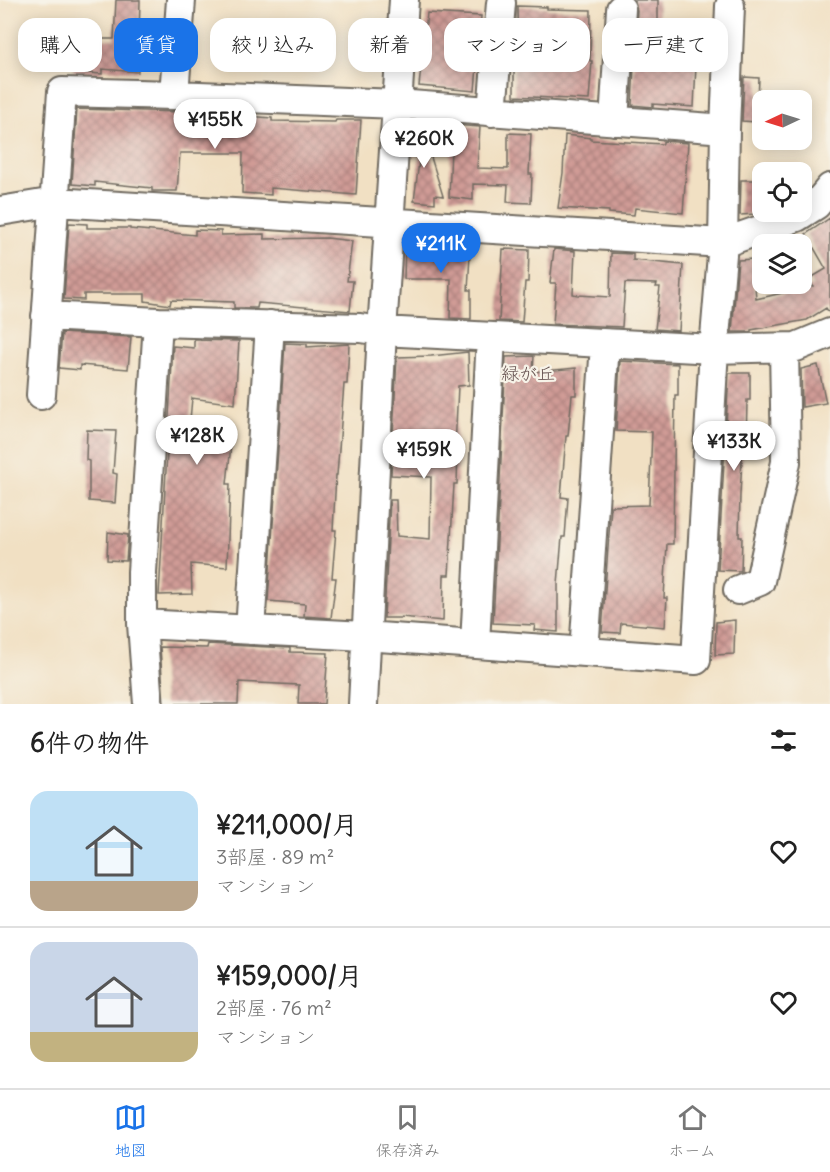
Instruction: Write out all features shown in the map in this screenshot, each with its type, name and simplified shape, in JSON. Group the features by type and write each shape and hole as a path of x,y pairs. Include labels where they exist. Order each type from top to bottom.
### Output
{"street":[{"path":"174,95 181,0"},
{"path":"363,704 382,332 404,0"},
{"path":"492,112 501,3"},
{"path":"142,624 365,636 696,660 714,349 723,243 730,6"},
{"path":"614,121 621,9"},
{"path":"41,395 62,92 397,104 725,129"},
{"path":"0,211 55,202 723,243 797,217 816,205 830,188"},
{"path":"46,316 360,328 382,332 714,349 796,347 830,333"},
{"path":"148,704 142,624 142,572 158,322"},
{"path":"250,630 270,325"},
{"path":"475,644 491,336"},
{"path":"584,652 605,344"},
{"path":"738,590 760,581 786,462 784,348"}],"building":[{"path":"116,0 140,0 140,18 115,18"},
{"path":"634,0 658,0 658,18 637,18"},
{"path":"517,6 591,10 590,61 590,18 517,18"},
{"path":"427,13 481,16 481,18 444,18 444,72 477,72 475,91 419,86 421,72 432,72 432,18 426,18"},
{"path":"102,39 114,39 114,70 102,69"},
{"path":"590,61 592,61 589,100 514,96 514,72 590,72"},
{"path":"73,72 102,72 102,74"},
{"path":"634,72 696,72 694,107 632,105"},
{"path":"744,77 759,78 758,90 752,90 752,122 742,121"},
{"path":"77,109 181,112 246,118 246,116 272,118 272,121 361,120 356,195 271,188 271,195 242,193 243,153 180,153 177,191 152,191 152,188 95,182 95,186 72,184"},
{"path":"421,125 443,196 435,195 435,203 414,201 420,154 410,156 412,129"},
{"path":"452,125 480,127 477,168 508,169 508,133 531,134 529,174 532,174 531,203 507,202 508,185 473,184 473,200 449,197"},
{"path":"565,135 591,138 591,140 688,143 683,213 635,208 634,215 558,208"},
{"path":"741,180 752,180 752,214 740,215"},
{"path":"830,218 830,314 826,308 807,320 751,330 751,332 732,332 738,260 752,259 752,294 756,294 756,299 778,294 812,294 812,277 826,269 812,244 812,234 806,234"},
{"path":"69,223 87,224 87,228 130,228 195,235 195,230 221,231 221,235 264,234 264,239 327,238 352,241 347,281 353,281 350,311 258,303 257,308 234,308 234,302 171,300 170,305 145,301 145,294 84,294 84,300 64,299"},
{"path":"405,242 430,243 430,254 470,255 468,290 471,290 471,319 450,318 451,279 404,279"},
{"path":"503,249 529,250 528,282 525,282 522,322 499,321"},
{"path":"554,249 575,251 573,294 578,295 610,297 611,253 633,254 633,260 683,265 679,331 655,329 660,287 656,287 657,284 625,283 622,327 553,324 556,283 550,283"},
{"path":"62,333 131,337 128,369 80,365 80,370 59,368"},
{"path":"194,340 239,341 235,404 192,398 189,431 232,435 227,484 230,484 227,567 191,564 192,594 159,595 173,346 194,348"},
{"path":"285,343 307,344 307,347 349,344 347,384 344,384 336,475 333,530 336,530 332,578 336,578 331,618 304,616 305,604 268,601"},
{"path":"468,352 469,385 458,386 455,448 458,448 457,484 454,484 449,575 444,575 443,621 401,617 384,618 390,500 396,500 397,536 430,539 431,477 391,475 397,357"},
{"path":"534,356 533,372 576,368 576,395 572,395 561,497 568,498 558,584 558,632 534,630 535,625 493,623 506,357"},
{"path":"620,361 678,364 678,395 675,395 673,544 667,544 665,627 621,623 620,633 602,632 611,506 649,505 652,432 616,431"},
{"path":"818,365 826,403 802,407 801,369"},
{"path":"729,373 750,373 750,400 747,400 746,444 743,444 740,494 741,571 718,570"},
{"path":"87,430 116,431 113,473 117,474 115,503 89,501 89,461 86,460"},
{"path":"108,532 128,535 126,561 107,560"},
{"path":"735,620 734,654 715,655 716,622"},
{"path":"208,644 290,648 290,652 328,653 324,704 298,704 299,685 239,682 238,704 164,704 160,647 207,648"}],"district":[{"name":"緑が丘","path":"528,374"}]}
